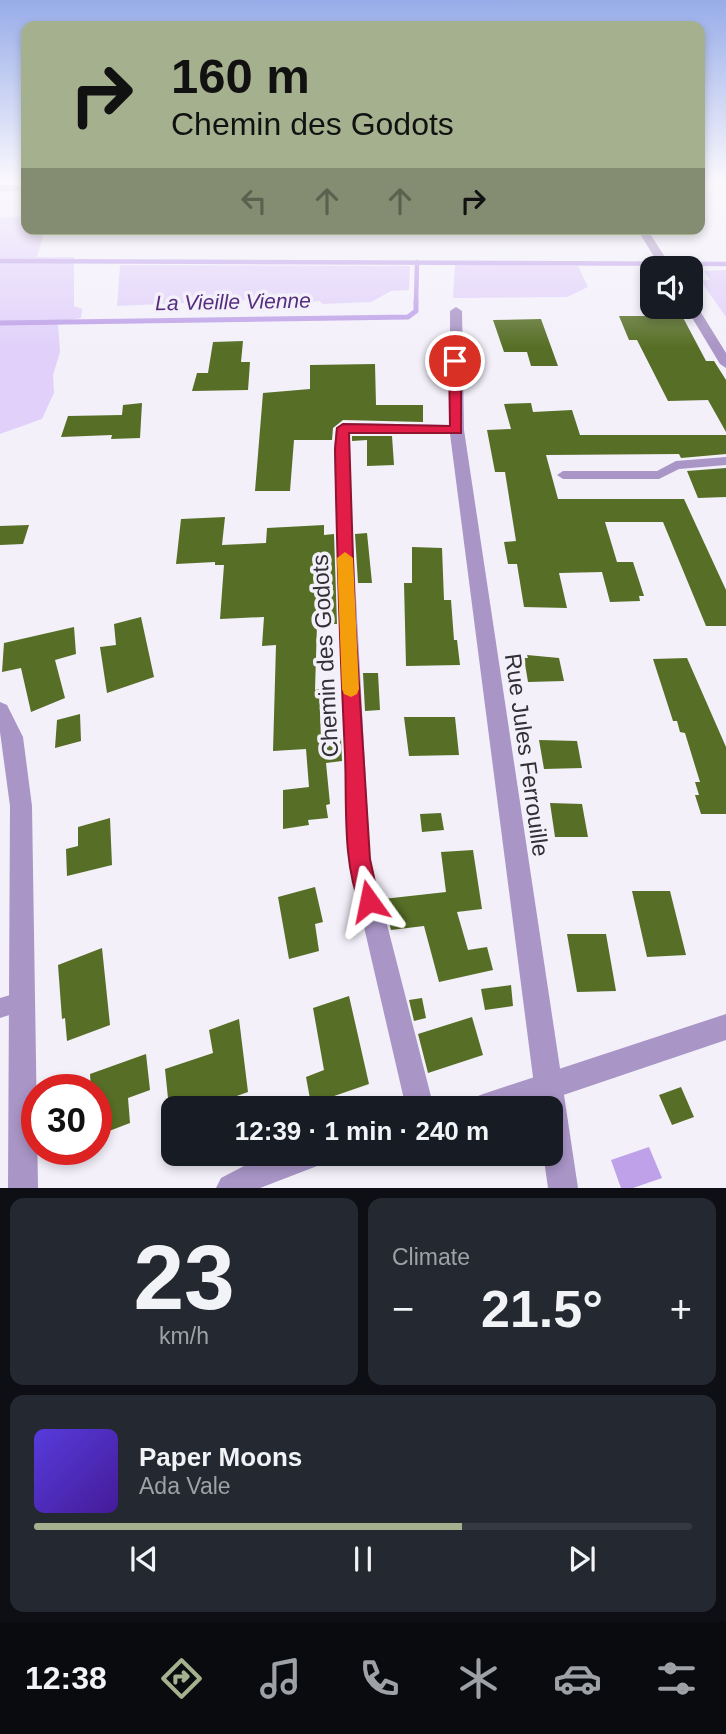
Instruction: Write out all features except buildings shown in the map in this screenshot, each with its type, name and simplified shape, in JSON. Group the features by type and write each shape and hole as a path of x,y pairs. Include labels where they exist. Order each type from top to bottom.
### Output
{"street":[{"path":"647,237 659,256"},
{"path":"456,311 457,430"},
{"path":"699,319 726,364"},
{"name":"Chemin des Godots","path":"417,1096 359,859 341,449 343,428 457,430"},
{"name":"Rue Jules Ferrouille","path":"457,430 549,1096"},
{"path":"0,711 13,737 21,806 12,1005 23,1188"},
{"path":"562,1096 726,1027"},
{"path":"230,1188 274,1166"},
{"name":"Rue Jules Ferrouille","path":"560,1166 563,1188"}],"lane":[{"path":"563,475 659,475 676,464 726,461"}],"shaded area":[{"path":"0,237 43,237 37,257 74,257 74,306 82,309 81,318 58,322 60,352 53,375 54,393 42,419 0,434"},
{"path":"455,264 578,266 588,287 567,297 453,298"},
{"path":"120,265 410,266 409,290 391,291 371,302 323,304 319,301 277,306 271,299 117,306"},
{"path":"726,270 726,317 703,284 703,280 710,280 704,271"},
{"path":"649,1147 662,1178 633,1188 621,1188 611,1160"}],"waterway":[{"path":"0,261 417,263"},
{"name":"La Vieille Vienne","path":"416,303 417,263"},
{"path":"417,263 726,264"},
{"name":"La Vieille Vienne","path":"0,323 408,317 416,311 416,303"}],"slow traffic":[{"path":"345,558 351,689"}],"route":[{"path":"369,901 359,859 347,621 341,449 343,428 457,430 455,361"}]}
